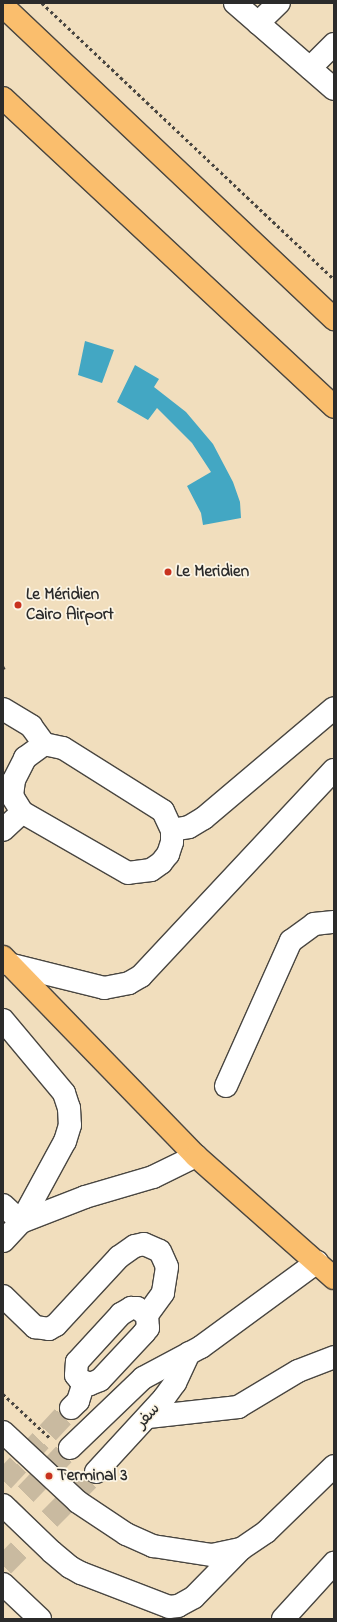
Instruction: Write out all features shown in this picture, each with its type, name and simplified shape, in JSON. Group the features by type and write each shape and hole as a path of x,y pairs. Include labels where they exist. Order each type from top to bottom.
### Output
{"main road":[{"path":"3,6 334,319"},
{"path":"3,98 334,407"},
{"path":"5,961 196,1156 334,1278"}],"street":[{"path":"235,3 334,89"},
{"path":"258,23 279,3"},
{"path":"310,68 334,44"},
{"path":"172,830 189,827 204,818 334,708"},
{"path":"3,709 31,726 44,744 64,748 154,804 166,816 172,830 168,854 161,863 152,870 128,873 12,803"},
{"path":"3,830 12,803 14,780 25,758 44,744"},
{"path":"5,961 104,988 129,982 141,976 334,770"},
{"path":"226,1086 291,941 314,924 334,922"},
{"path":"3,1020 64,1093 69,1108 70,1125 65,1142 21,1222 3,1241"},
{"path":"21,1222 85,1197 153,1177 196,1156"},
{"path":"3,1205 21,1222"},
{"path":"3,1296 35,1327 43,1330 56,1325 119,1257 135,1246 144,1244 160,1251 167,1267 163,1293 147,1315 148,1328 100,1380 90,1384 84,1383 76,1375 75,1368 82,1356 126,1310 137,1308 147,1315"},
{"path":"70,1448 138,1382 162,1366 189,1353 239,1321 317,1262"},
{"name":"سفر","path":"96,1472 148,1417 175,1383 189,1353"},
{"path":"148,1417 238,1407 298,1371 334,1357"},
{"path":"71,1408 78,1401 84,1383"},
{"path":"3,1432 49,1476 103,1520 153,1546 212,1555 242,1549"},
{"path":"3,1505 52,1552 81,1573 169,1607 178,1606 194,1597 242,1549 266,1532 334,1466"},
{"path":"283,1619 334,1564"},
{"path":"3,1584 40,1619"}],"path":[{"path":"42,3 334,278"}],"water":[{"path":"85,341 114,350 102,383 78,375"},
{"path":"135,365 159,379 154,387 186,412 213,444 233,482 240,502 241,518 203,525 201,513 187,486 211,472 192,443 157,408 148,420 117,402"}],"tunnel":[{"path":"3,1481 71,1408"},
{"path":"3,1518 70,1448"},
{"path":"3,1566 96,1472"}],"place":[{"name":"Le Meridien","path":"168,572"},
{"name":"Le Méridien Cairo Airport","path":"18,605"},
{"name":"Terminal 3","path":"49,1476"}]}
